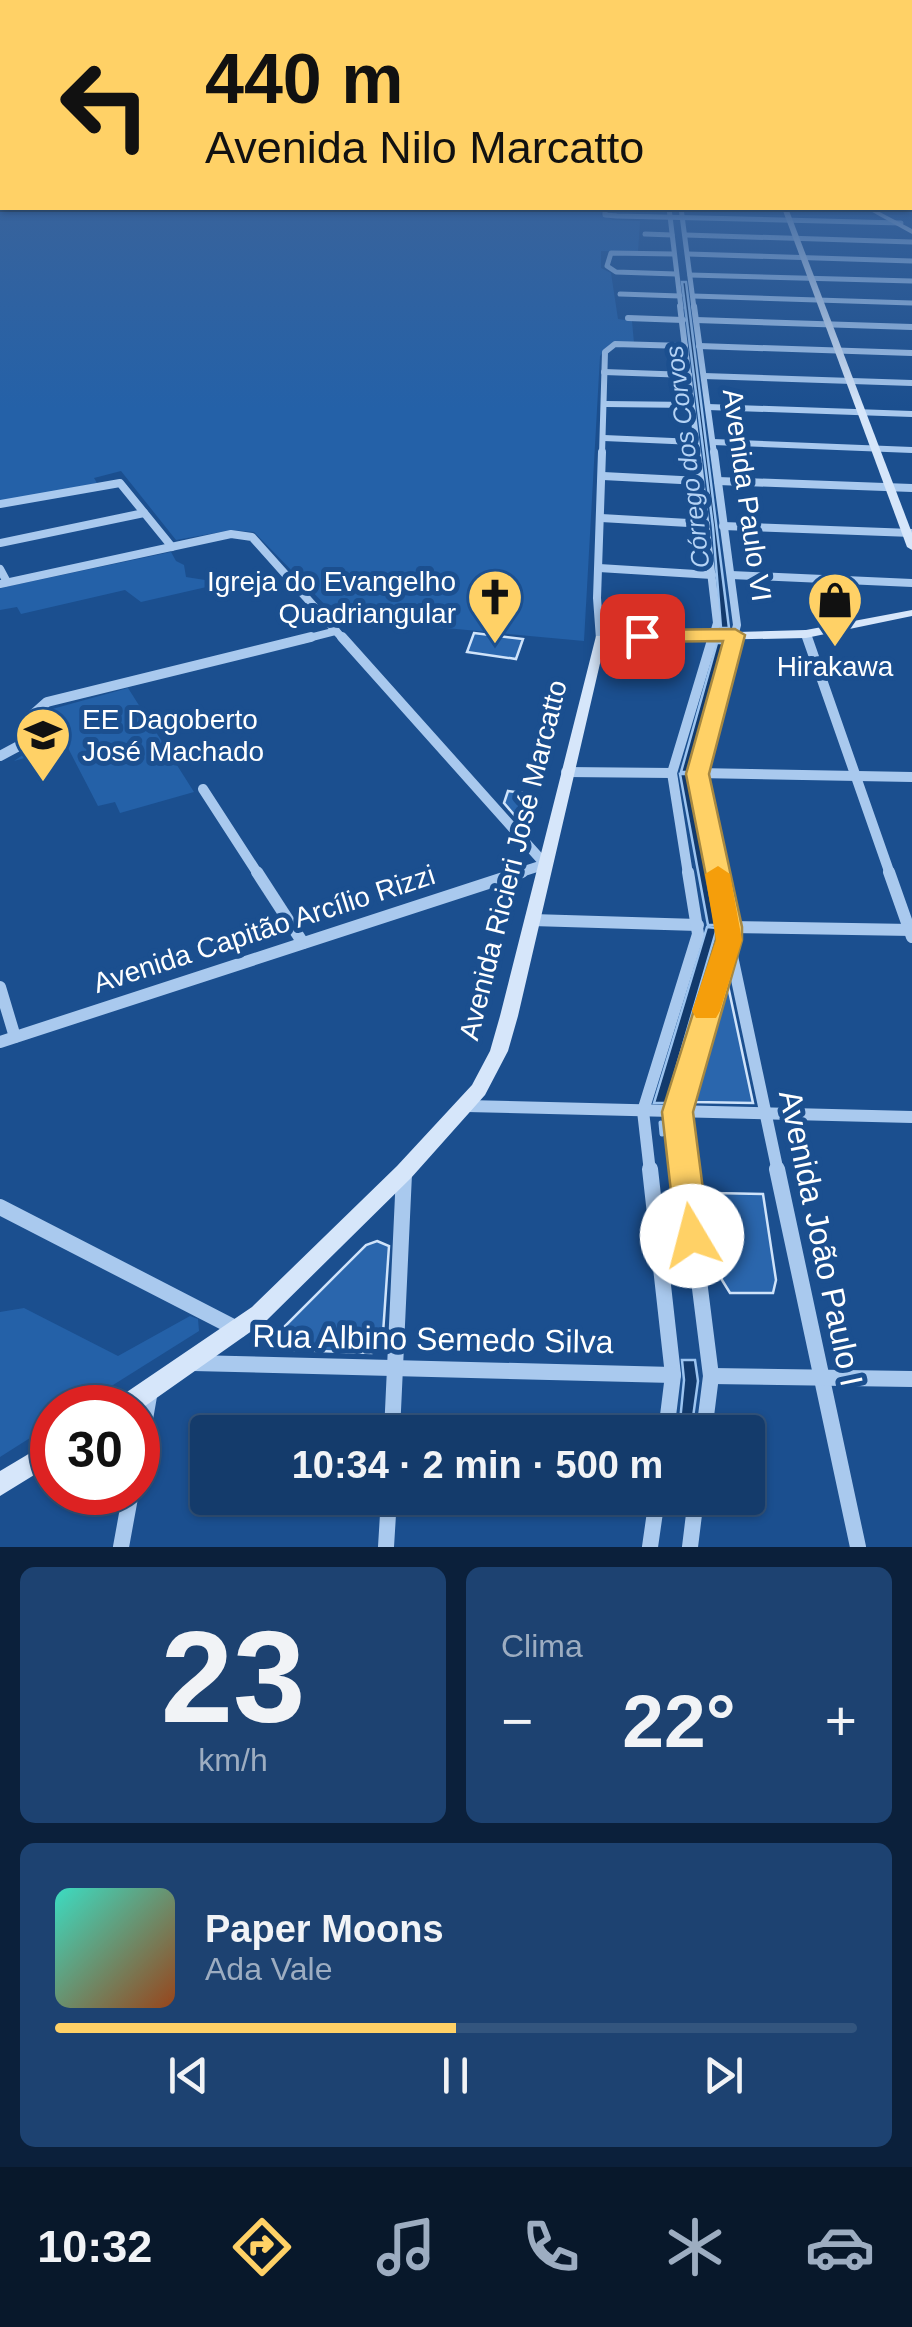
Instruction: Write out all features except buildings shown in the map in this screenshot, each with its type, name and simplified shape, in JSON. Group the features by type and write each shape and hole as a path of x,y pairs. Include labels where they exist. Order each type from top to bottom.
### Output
{"street":[{"path":"608,264 612,271 676,274"},
{"name":"Avenida Paulo VI","path":"668,1415 673,1375 643,1112 698,925 672,772 717,624 675,264"},
{"name":"Avenida Paulo VI","path":"689,264 731,575 735,635 698,774 729,934 678,1112 711,1376 706,1415"},
{"path":"806,264 912,547"},
{"path":"690,274 912,281"},
{"path":"620,294 680,296"},
{"path":"693,296 912,303"},
{"path":"628,318 683,320"},
{"path":"696,320 912,327"},
{"name":"Avenida Ricieri José Marcatto","path":"159,1385 239,1330 404,1172 466,1106 490,1073 532,920 600,639 605,352 611,345 685,346"},
{"path":"699,346 912,353"},
{"path":"604,372 689,375"},
{"path":"704,376 912,383"},
{"path":"606,404 692,406"},
{"path":"708,407 912,414"},
{"path":"604,438 695,442"},
{"path":"713,442 912,450"},
{"path":"603,476 700,480"},
{"path":"718,481 912,488"},
{"path":"0,504 120,483 172,547"},
{"path":"0,543 144,513"},
{"path":"601,518 706,524"},
{"path":"723,526 909,533"},
{"path":"0,569 3,583 231,534 252,537 544,864"},
{"path":"599,568 712,574"},
{"path":"731,575 912,583"},
{"path":"600,639 806,634 912,616"},
{"path":"0,756 23,747 30,736 29,718 47,702 336,632"},
{"path":"729,934 911,933 806,634"},
{"path":"566,772 672,772"},
{"path":"698,774 912,777"},
{"path":"203,790 303,943"},
{"name":"Avenida Capitão Arcílio Rizzi","path":"0,1042 544,864"},
{"path":"532,920 698,925"},
{"name":"Avenida João Paulo I","path":"729,934 858,1547"},
{"path":"0,987 15,1036"},
{"path":"466,1106 912,1116"},
{"path":"393,1415 404,1172"},
{"path":"0,1207 239,1330"},
{"name":"Rua Albino Semedo Silva","path":"192,1363 673,1375"},
{"path":"711,1376 912,1378"},
{"path":"0,1484 30,1465"},
{"path":"122,1547 127,1515"},
{"path":"386,1547 388,1515"},
{"path":"650,1547 654,1515"},
{"path":"690,1547 694,1515"}],"shaded area":[{"path":"0,264 601,264 611,273 618,319 632,321 634,343 610,344 600,356 584,641 338,618 254,532 232,530 176,540 121,471 94,478 97,483 0,502"},
{"path":"682,282 686,282 729,628 721,628 713,527"},
{"path":"171,552 184,565 186,577 224,583 141,602 125,590 21,614 17,607 0,610 0,588"},
{"path":"717,643 725,643 688,772 681,772"},
{"path":"128,688 194,792 120,813 115,802 98,806 67,746 14,761 37,745 45,711"},
{"path":"680,774 689,774 717,925 708,925"},
{"path":"707,927 717,928 666,1103 654,1103"},
{"path":"24,1308 118,1356 190,1316 198,1319 199,1331 113,1385 30,1385 30,1438 0,1457 0,1312"},
{"path":"682,1360 695,1360 698,1381 693,1415 681,1415"}],"waterway":[{"name":"Córrego dos Corvos","path":"661,1123 662,1134"}],"slow traffic":[{"path":"706,1011 729,940 718,874"}],"place":[{"name":"Igreja do Evangelho Quadriangular","path":"495,646"},
{"name":"Hirakawa","path":"835,649"},
{"name":"EE Dagoberto José Machado","path":"43,784"}],"route":[{"path":"642,636 735,635 698,774 729,940 678,1112 692,1236"}]}
